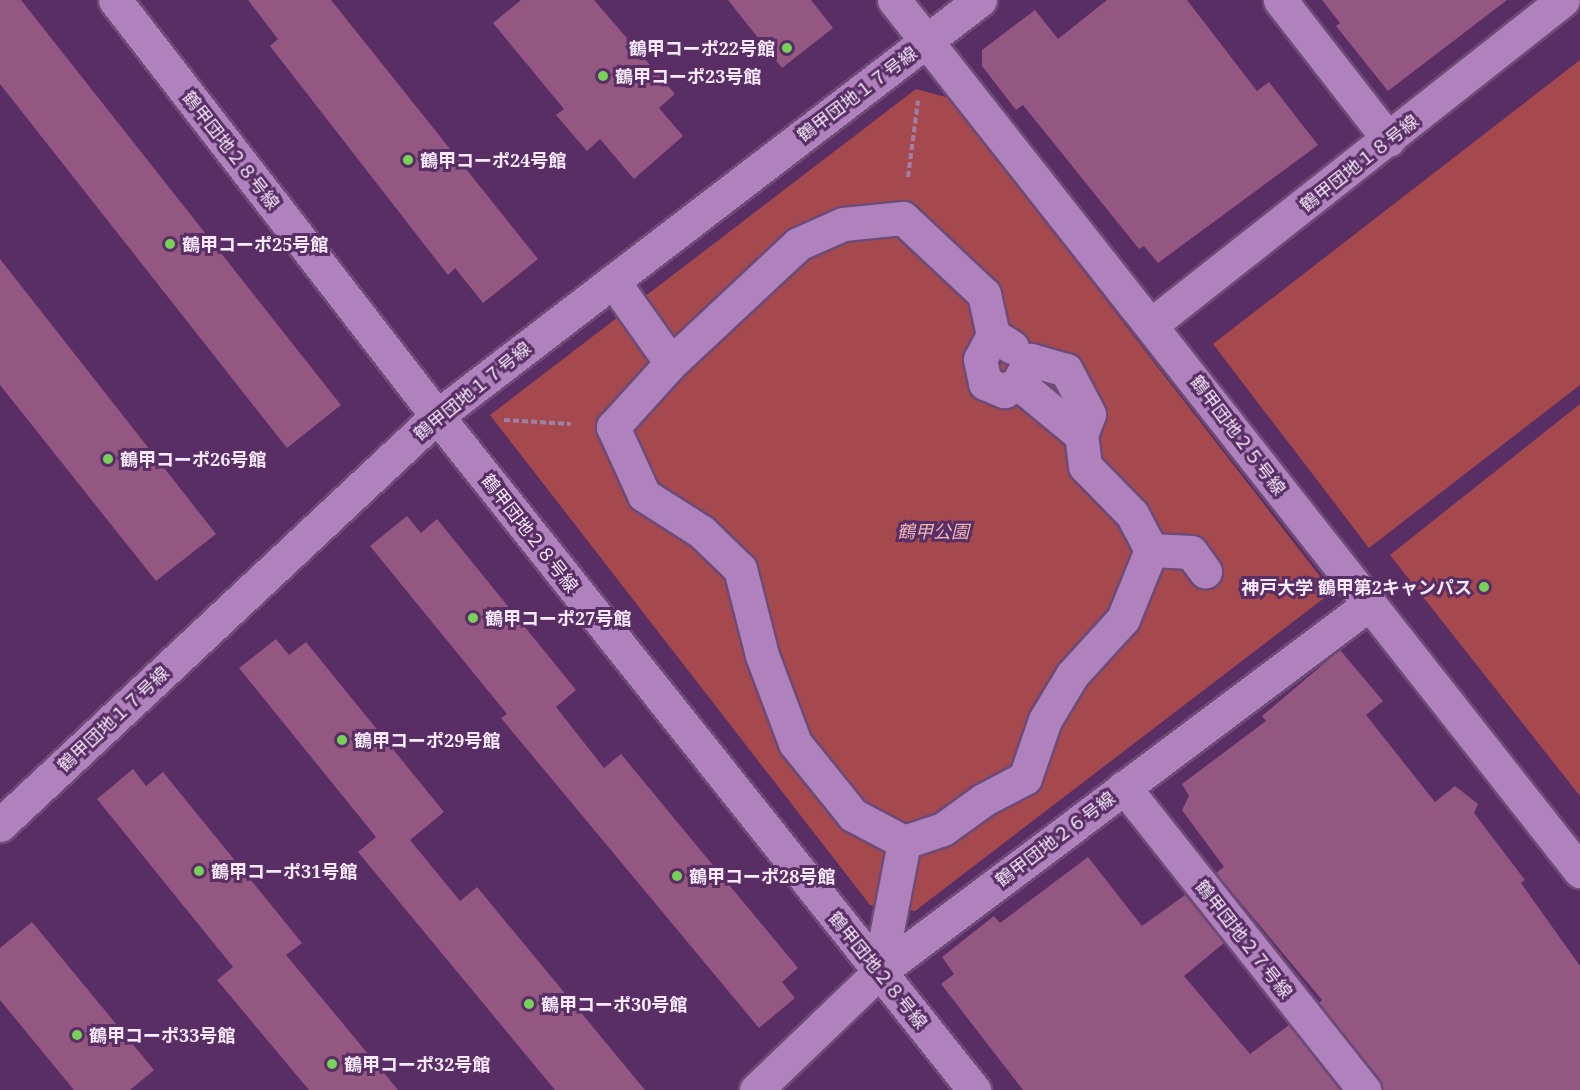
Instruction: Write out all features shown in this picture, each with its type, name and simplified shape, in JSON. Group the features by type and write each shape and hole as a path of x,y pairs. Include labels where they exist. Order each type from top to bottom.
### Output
{"street":[{"name":"鶴甲団地２８号線","path":"115,0 437,416 974,1090"},
{"name":"鶴甲団地２５号線","path":"894,0 1152,324 1368,605 1580,872"},
{"name":"鶴甲団地１７号線","path":"0,825 437,416 980,0"},
{"path":"1280,0 1389,140"},
{"name":"鶴甲団地１８号線","path":"1152,324 1389,140 1563,0"},
{"path":"993,335 980,359 985,383 1005,391 1024,371 1066,370 1089,414 1081,435 1086,466 1132,514 1150,550 1123,619 1072,675 1045,720 1024,778 983,800 943,829 904,842 854,815 795,743 762,655 740,569 702,532 644,495 613,427 671,363 798,244 843,224 903,218 984,294 993,335 1024,371"},
{"path":"613,281 671,363"},
{"path":"1150,550 1191,552 1205,571"},
{"name":"鶴甲団地２６号線","path":"756,1090 879,972 1368,605"},
{"name":"鶴甲団地２７号線","path":"1125,787 1364,1090"},
{"path":"879,972 904,842"}],"path":[{"path":"903,218 926,41"},
{"path":"437,416 613,427"},
{"path":"1205,571 1368,605"}],"green space":[{"path":"1580,60 1580,385 1369,548 1213,344"},
{"name":"鶴甲公園","path":"916,89 949,98 1332,592 915,911 870,905 490,415"},
{"path":"1580,404 1580,796 1390,555"}],"building":[{"name":"鶴甲コーポ25号館","path":"0,0 21,0 341,405 287,448 0,84"},
{"name":"鶴甲コーポ24号館","path":"248,0 331,0 538,259 483,303 455,268 448,275 270,46 278,39"},
{"name":"鶴甲コーポ23号館","path":"521,0 594,0 675,94 659,108 683,136 634,179 600,139 587,151 556,115 564,109 493,23"},
{"name":"鶴甲コーポ22号館","path":"728,0 811,0 833,28 782,68"},
{"path":"1107,0 1187,0 1257,91 1269,82 1318,145 1158,263 1144,246 1139,249 1023,105 1016,110 982,66 982,50 1035,10 1058,39"},
{"path":"1322,0 1507,0 1388,91 1336,26 1340,23"},
{"name":"鶴甲コーポ26号館","path":"0,259 216,534 156,581 0,385"},
{"path":"407,516 421,533 437,519 576,690 556,707 604,768 621,754 798,968 782,982 795,998 759,1028 501,718 507,714 370,546"},
{"path":"276,639 289,655 306,642 444,812 410,840 460,901 477,887 645,1090 555,1090 358,852 376,837 239,668"},
{"path":"1340,650 1383,701 1366,715 1435,802 1455,786 1478,804 1474,813 1525,880 1521,883 1580,966 1580,1090 1382,1090 1379,1078 1319,1003 1322,1000 1216,873 1224,867 1182,810 1189,796 1182,784 1266,721 1262,716"},
{"name":"鶴甲コーポ31号館","path":"133,769 146,786 163,772 302,943 286,955 398,1090 309,1090 217,980 233,967 97,799"},
{"path":"1088,857 1142,926 1185,895 1224,943 1184,976 1250,1054 1289,1025 1340,1090 1023,1090 941,984 954,974 942,957 994,916 1000,923"},
{"name":"鶴甲コーポ33号館","path":"32,922 154,1070 130,1090 74,1090 0,1000 0,948"}],"place":[{"name":"鶴甲コーポ22号館","path":"787,48"},
{"name":"鶴甲コーポ23号館","path":"603,76"},
{"name":"鶴甲コーポ24号館","path":"408,160"},
{"name":"鶴甲コーポ25号館","path":"170,244"},
{"name":"鶴甲コーポ26号館","path":"108,459"},
{"name":"神戸大学 鶴甲第2キャンパス","path":"1484,587"},
{"name":"鶴甲コーポ27号館","path":"473,618"},
{"name":"鶴甲コーポ29号館","path":"342,740"},
{"name":"鶴甲コーポ31号館","path":"199,871"},
{"name":"鶴甲コーポ28号館","path":"677,876"},
{"name":"鶴甲コーポ30号館","path":"529,1004"},
{"name":"鶴甲コーポ33号館","path":"77,1035"},
{"name":"鶴甲コーポ32号館","path":"332,1064"}]}
